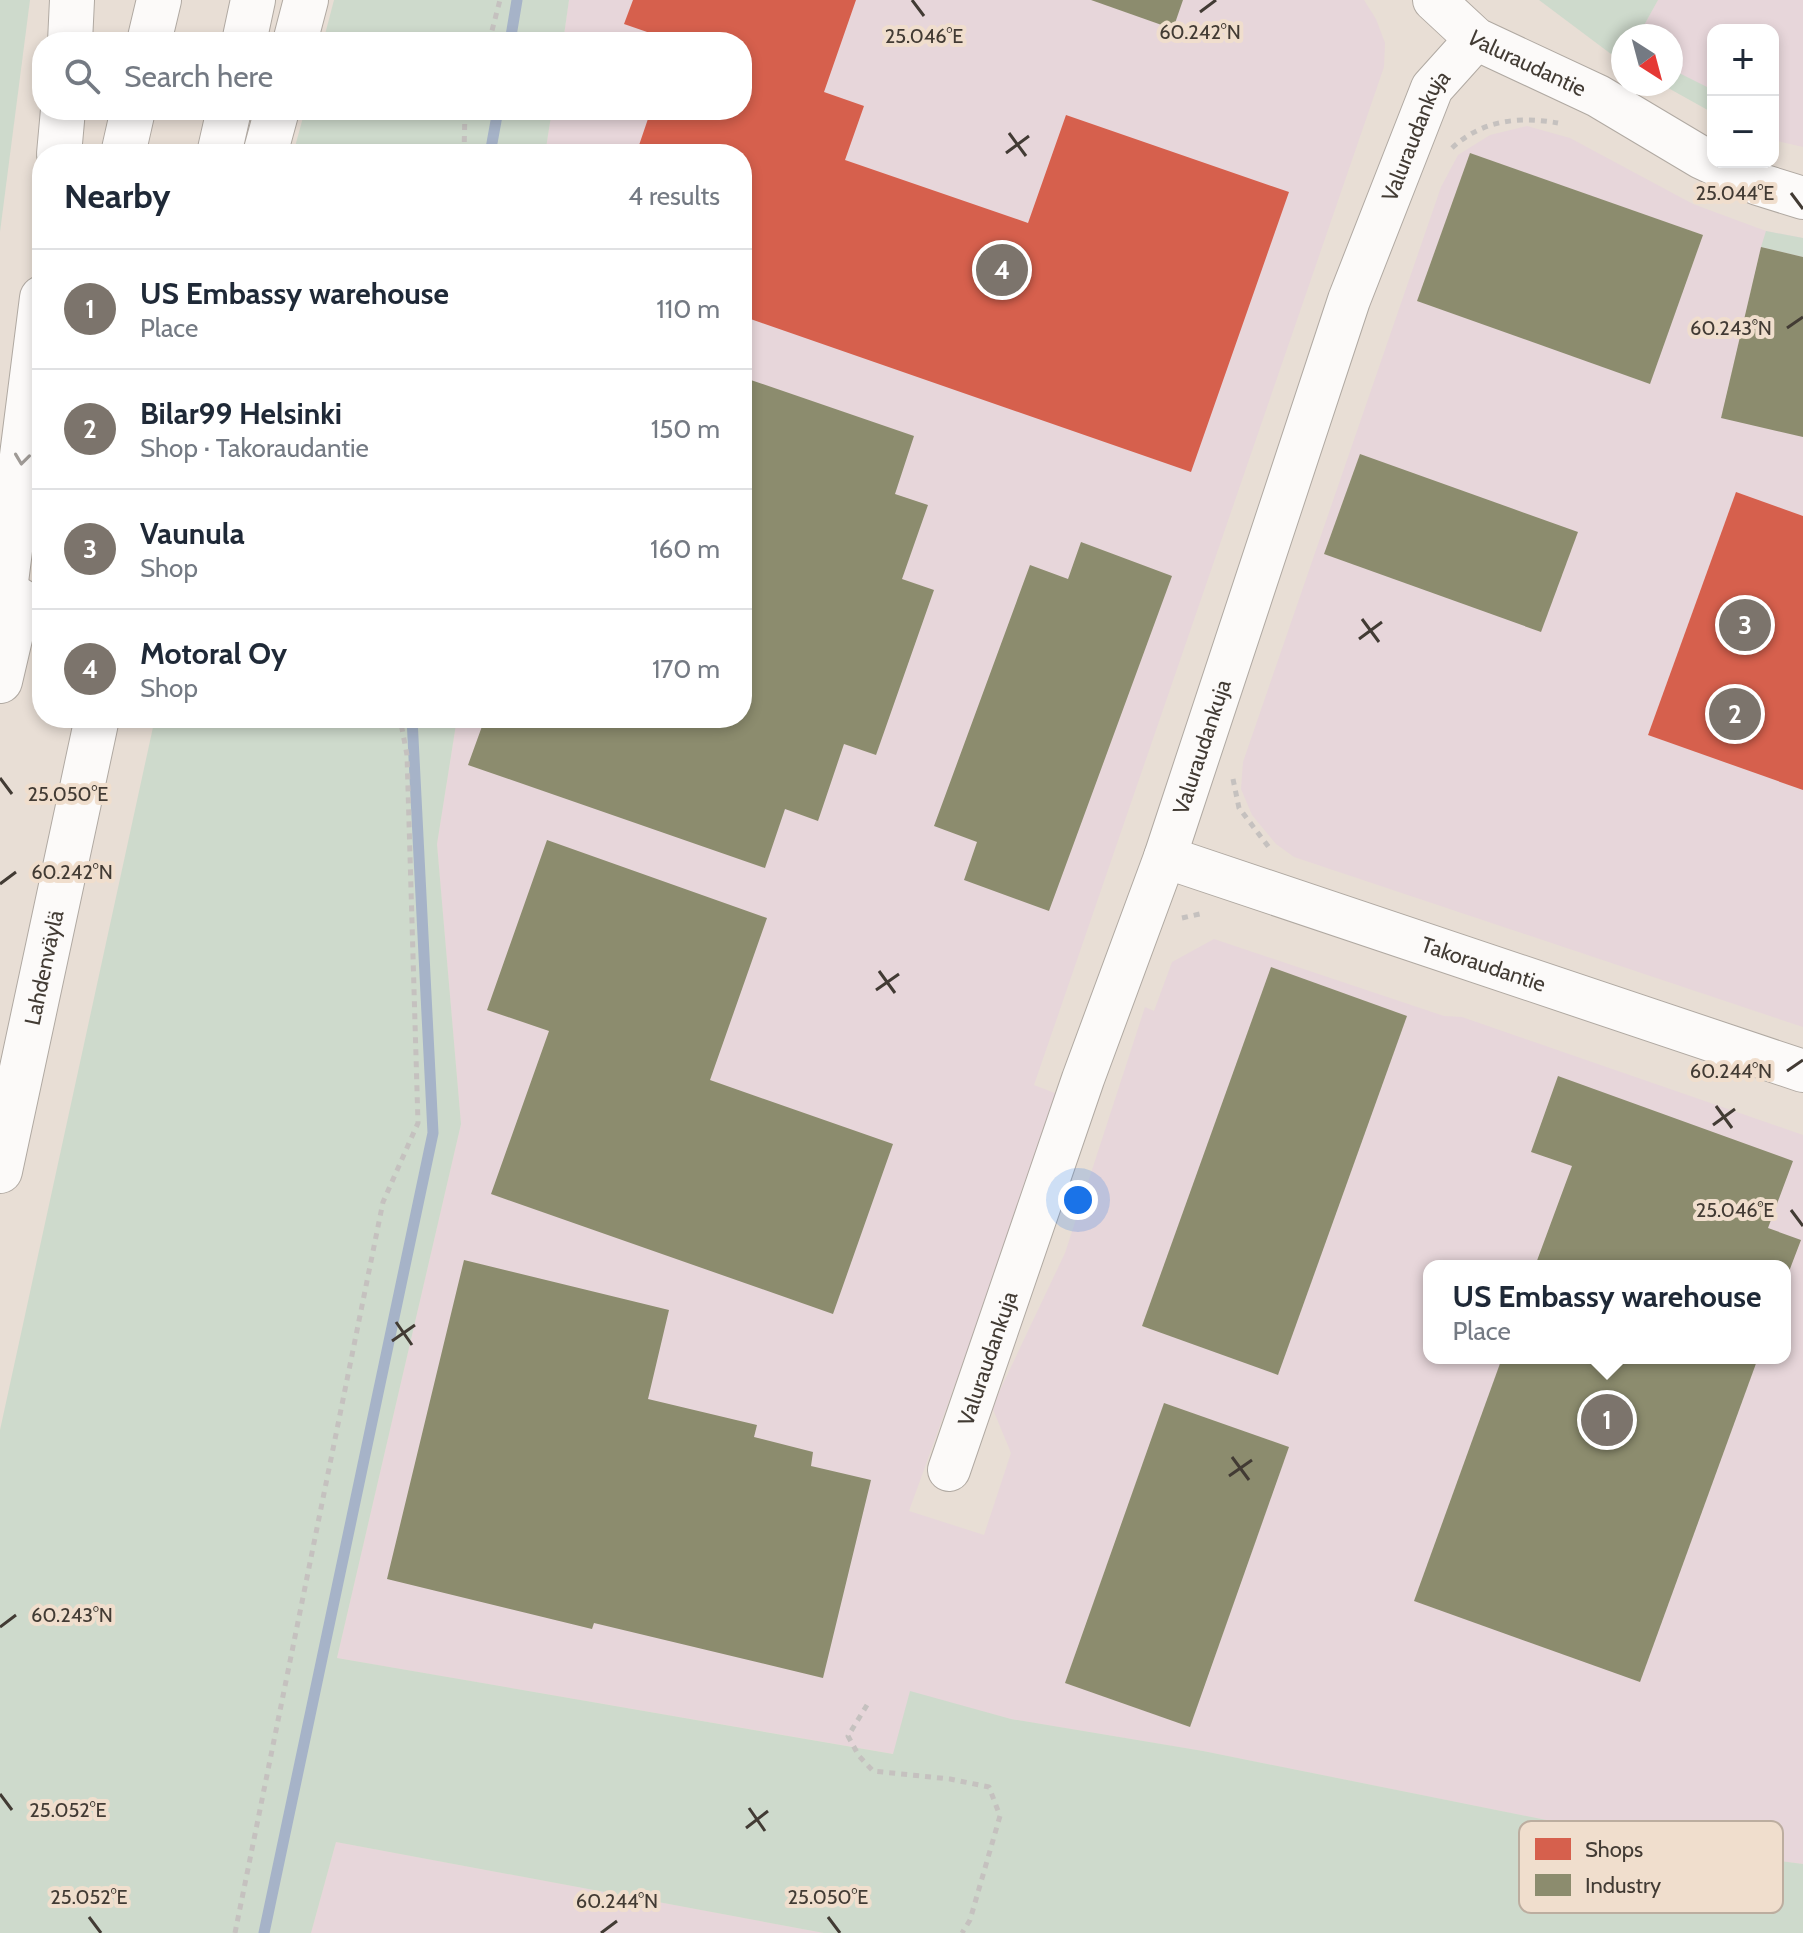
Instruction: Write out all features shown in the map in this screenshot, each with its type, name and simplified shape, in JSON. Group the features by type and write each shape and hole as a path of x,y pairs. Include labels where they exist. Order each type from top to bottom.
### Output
{"highway":[{"path":"70,32 72,0"},
{"path":"151,32 159,0"},
{"path":"246,32 253,0"},
{"path":"298,32 306,0"},
{"path":"60,144 62,120"},
{"path":"125,144 131,120"},
{"path":"221,144 227,120"},
{"path":"268,144 274,120"},
{"path":"0,629 32,377"},
{"path":"0,681 32,544"},
{"name":"Lahdenväylä","path":"0,1171 95,728"},
{"path":"29,1037 111,728"}],"street":[{"name":"Valuraudantie","path":"1434,0 1476,39 1598,96 1702,158 1758,184 1803,198"},
{"name":"Valuraudankuja","path":"949,1470 1083,1079 1165,857 1349,300 1432,88 1476,39"},
{"name":"Takoraudantie","path":"1165,857 1803,1071"}],"path":[{"path":"492,32 500,0"},
{"path":"1448,153 1464,137 1510,119 1537,119 1564,125"},
{"path":"464,144 465,120"},
{"path":"235,1933 383,1202 418,1123 407,755 402,728"},
{"path":"1233,767 1239,808 1267,847 1280,855"},
{"path":"1172,923 1189,916 1213,913"},
{"path":"867,1705 848,1736 859,1756 873,1771 950,1779 989,1787 1000,1816 970,1920 962,1933"}],"shaded area":[{"path":"569,0 1364,0 1376,19 1385,43 1384,67 1034,1085 1060,1095 909,1511 984,1535 1011,1453 992,1407 1065,1253 1145,1007 1154,1011 1172,962 1214,939 1444,1016 1462,1017 1803,1135 1803,1864 1783,1861 1783,1821 1551,1821 1203,1751 1011,1719 910,1692 894,1754 337,1658 461,1124 437,844 455,728 752,728 752,144 547,144 550,120 752,120 752,32 564,32"},
{"path":"1658,0 1803,0 1803,147 1779,141 1779,24 1707,24 1707,108 1683,92 1683,24 1645,24"},
{"path":"1527,126 1570,138 1693,204 1766,231 1803,238 1803,1027 1294,857 1276,844 1252,815 1241,789 1243,762 1441,187 1458,155 1490,135"},
{"path":"336,1842 824,1933 311,1933"}],"green space":[{"path":"0,0 30,0 0,232"},
{"path":"334,0 569,0 564,32 326,32"},
{"path":"1539,0 1658,0 1645,24 1611,24 1611,54"},
{"path":"1683,75 1707,87 1707,110 1683,96"},
{"path":"302,120 550,120 547,144 296,144"},
{"path":"1766,231 1803,238 1803,257 1761,247"},
{"path":"153,728 455,728 437,844 461,1124 337,1658 893,1754 910,1691 1011,1719 1203,1751 1551,1821 1519,1821 1519,1913 1783,1913 1783,1861 1803,1864 1803,1933 824,1933 336,1842 311,1933 0,1933 0,1430"}],"building: Shops":[{"path":"633,0 856,0 824,92 864,106 845,160 1028,223 1066,115 1289,192 1191,472 752,319 752,144 639,144 648,120 752,120 752,32 647,32 624,24"},
{"path":"1736,492 1803,516 1803,790 1648,735"}],"building: Industry":[{"path":"1091,0 1183,0 1173,29"},
{"path":"1470,153 1703,235 1650,384 1417,301"},
{"path":"1761,247 1803,257 1803,437 1721,418"},
{"path":"752,380 914,436 895,494 928,505 902,579 934,590 876,755 844,744 818,821 785,809 765,868 468,765 481,728 752,728"},
{"path":"1360,454 1578,532 1541,632 1324,554"},
{"path":"1081,542 1172,576 1049,911 964,880 977,842 934,826 1030,565 1068,579"},
{"path":"547,840 767,918 710,1080 893,1144 833,1314 491,1194 549,1031 487,1010"},
{"path":"1271,967 1407,1016 1278,1375 1142,1326"},
{"path":"1558,1076 1793,1161 1768,1228 1801,1240 1791,1266 1791,1260 1537,1260 1572,1166 1531,1152"},
{"path":"464,1260 669,1310 648,1399 757,1425 754,1437 813,1452 811,1466 871,1480 823,1678 594,1623 592,1629 387,1579"},
{"path":"1500,1364 1756,1364 1640,1682 1414,1601"},
{"path":"1164,1403 1289,1447 1190,1727 1065,1683"}],"waterway":[{"path":"512,32 517,0"},
{"path":"492,144 496,120"},
{"path":"264,1933 433,1133 413,728"}],"place":[{"name":"Motoral Oy","path":"1002,270"},
{"name":"Vaunula","path":"1745,625"},
{"name":"Bilar99 Helsinki","path":"1735,714"},
{"name":"US Embassy warehouse","path":"1607,1420"}]}
